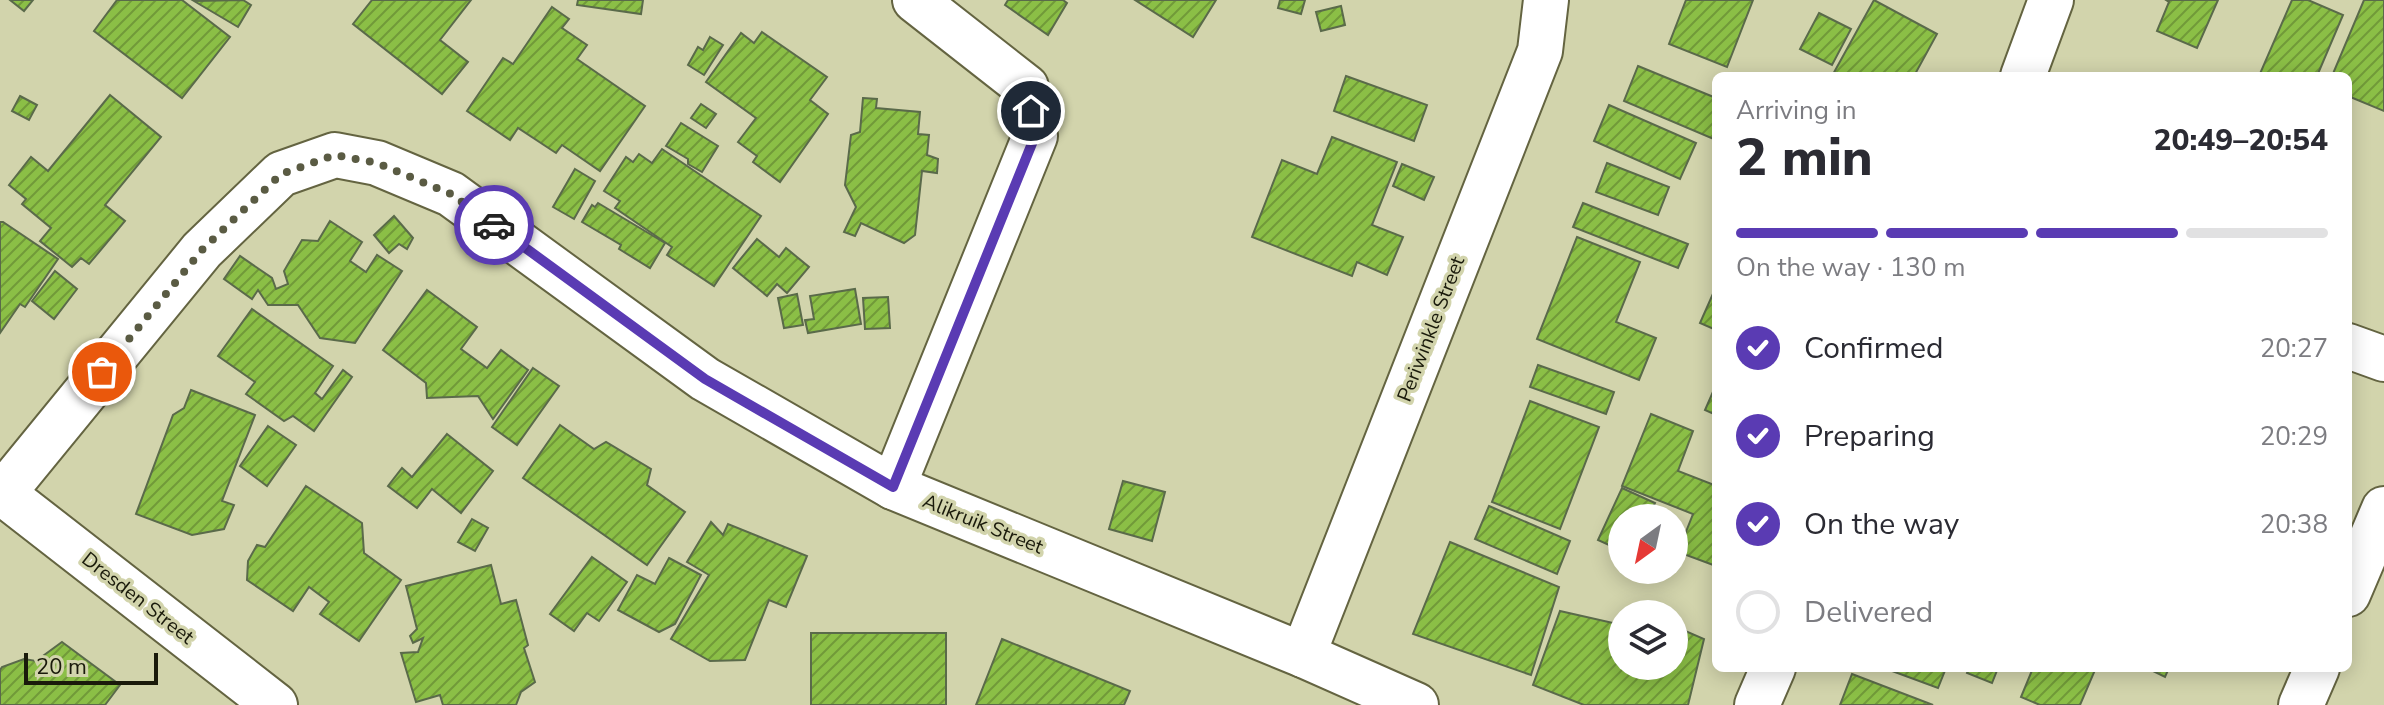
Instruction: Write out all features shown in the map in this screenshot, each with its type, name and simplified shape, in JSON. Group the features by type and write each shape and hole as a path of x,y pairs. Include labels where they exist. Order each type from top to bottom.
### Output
{"street":[{"path":"893,487 1035,136 1026,87 915,0"},
{"name":"Periwinkle Street","path":"1303,655 1540,51 1546,0"},
{"path":"2024,72 2051,0"},
{"name":"Alikruik Street","path":"1,494 202,250 281,174 335,155 377,163 451,194 705,379 893,487 1303,655 1416,705"},
{"path":"2352,347 2384,359"},
{"name":"Dresden Street","path":"1,494 275,705"},
{"path":"2352,585 2384,509"},
{"path":"1757,705 1771,672"},
{"path":"2301,705 2315,672"}],"building":[{"path":"10,0 33,0 24,11"},
{"path":"117,0 182,0 230,37 182,98 94,31"},
{"path":"243,0 251,5 238,27 194,1"},
{"path":"372,0 471,0 440,40 468,62 442,94 353,24"},
{"path":"578,0 643,0 641,14 577,5"},
{"path":"1008,0 1063,0 1067,3 1048,35 1005,5"},
{"path":"1135,0 1216,0 1193,37"},
{"path":"1280,0 1305,0 1301,14 1278,8"},
{"path":"1686,0 1753,0 1727,67 1669,44"},
{"path":"1874,0 1937,34 1916,72 1834,72"},
{"path":"2166,0 2218,0 2197,48 2157,31 2169,2"},
{"path":"2292,0 2308,0 2343,15 2319,72 2261,72"},
{"path":"2364,0 2384,0 2384,111 2352,98 2352,72 2334,72"},
{"path":"1341,6 1345,25 1321,31 1316,12"},
{"path":"552,7 569,19 562,28 587,45 577,59 645,106 600,171 562,145 556,153 518,128 510,140 467,111 503,58 513,64"},
{"path":"1819,13 1851,29 1832,65 1800,49"},
{"path":"762,32 827,77 810,100 828,114 780,182 753,162 757,156 738,142 756,118 706,82 741,33 754,43"},
{"path":"710,37 723,45 704,75 688,65 698,47 703,50"},
{"path":"1638,66 1712,96 1712,138 1624,101"},
{"path":"1346,76 1427,105 1414,141 1334,111"},
{"path":"110,95 161,137 105,205 125,221 89,264 81,258 72,267 40,241 51,228 22,204 26,199 9,185 31,157 48,171"},
{"path":"20,96 37,105 29,120 12,111"},
{"path":"863,98 877,99 876,108 920,112 918,134 929,135 927,155 938,159 937,173 922,171 915,235 904,243 861,223 855,236 844,232 856,207 845,185 851,135 860,132"},
{"path":"701,104 716,114 706,128 691,118"},
{"path":"1609,105 1696,143 1680,179 1594,141"},
{"path":"681,123 718,146 702,172 666,146"},
{"path":"1332,137 1397,162 1372,225 1403,237 1387,275 1357,262 1352,276 1252,237 1282,160 1317,174"},
{"path":"662,149 761,216 714,286 667,255 672,247 615,208 620,201 604,191 626,157 633,162 639,154 652,163"},
{"path":"1607,163 1669,187 1658,215 1596,192"},
{"path":"1402,164 1434,177 1424,200 1393,186"},
{"path":"575,169 595,181 574,219 553,207"},
{"path":"598,203 665,243 650,268 619,249 621,245 582,222 592,205 595,207"},
{"path":"1583,203 1688,244 1678,268 1573,227"},
{"path":"394,216 413,238 407,249 399,244 389,253 374,235"},
{"path":"330,221 362,242 350,261 366,272 377,255 402,271 355,343 320,338 298,305 268,305 258,290 252,299 224,279 240,256 272,278 276,289 288,284 284,271 302,240 318,241"},
{"path":"0,222 58,259 25,307 20,304 0,333"},
{"path":"1577,237 1640,262 1616,322 1656,338 1639,380 1537,339"},
{"path":"757,239 779,257 786,248 809,267 787,293 777,284 767,296 733,268"},
{"path":"55,271 77,289 54,319 32,301"},
{"path":"855,289 861,324 808,333 805,320 814,319 810,296"},
{"path":"427,290 477,327 461,349 487,368 501,350 528,370 493,419 478,396 427,398 426,383 383,350"},
{"path":"797,294 803,325 784,328 778,298"},
{"path":"1712,296 1712,328 1700,323"},
{"path":"888,297 890,328 865,329 863,298"},
{"path":"252,309 333,366 315,393 322,399 343,370 352,377 314,431 293,416 284,421 246,394 255,382 218,356"},
{"path":"1538,365 1614,392 1606,414 1530,387"},
{"path":"533,368 559,386 517,445 492,427"},
{"path":"191,390 255,415 222,501 234,505 224,529 192,535 136,514 173,415 184,408"},
{"path":"1712,394 1712,413 1705,410"},
{"path":"1530,401 1599,427 1560,529 1492,502"},
{"path":"1651,414 1693,431 1678,471 1712,484 1712,565 1688,556 1688,527 1693,514 1688,512 1688,504 1668,504 1622,486"},
{"path":"560,425 594,449 606,442 651,469 647,485 685,512 647,565 523,478"},
{"path":"268,426 296,445 267,486 240,466"},
{"path":"447,434 493,471 461,513 432,489 417,508 388,486 402,468 412,477"},
{"path":"1123,481 1165,492 1152,541 1109,529"},
{"path":"306,486 362,523 364,553 401,580 359,641 320,614 329,602 309,587 293,611 247,580 248,561 257,545 265,547"},
{"path":"1622,488 1655,503 1655,504 1615,504"},
{"path":"1489,506 1570,541 1557,574 1475,539"},
{"path":"1608,518 1608,545 1598,540"},
{"path":"472,519 488,528 475,551 458,542"},
{"path":"711,522 723,535 728,524 807,556 786,607 769,600 745,660 710,661 671,639 709,575 687,562"},
{"path":"1450,542 1559,587 1531,675 1413,634"},
{"path":"592,557 627,582 599,621 587,613 574,631 550,614"},
{"path":"669,558 701,575 675,624 659,632 618,610 637,575 655,584"},
{"path":"491,565 501,604 516,600 528,645 524,648 535,682 521,692 516,705 443,705 440,695 416,702 401,653 418,652 423,638 413,643 410,636 417,629 406,586"},
{"path":"1560,611 1608,622 1608,680 1688,680 1688,632 1704,639 1688,705 1584,705 1533,685"},
{"path":"811,633 946,633 946,705 811,705"},
{"path":"1002,639 1130,691 1124,705 976,705"},
{"path":"62,642 120,685 105,705 0,705 2,667 24,659 36,661"},
{"path":"1895,672 1944,672 1938,688"},
{"path":"1967,672 1996,672 1992,683"},
{"path":"2031,672 2094,672 2080,705 2040,705 2021,697"},
{"path":"1852,674 1933,705 1840,705"}],"way so far":[{"path":"102,372 202,250 281,174 335,155 377,163 451,194 494,225"}],"route":[{"path":"494,225 705,379 893,487 1035,136 1031,111"}]}
